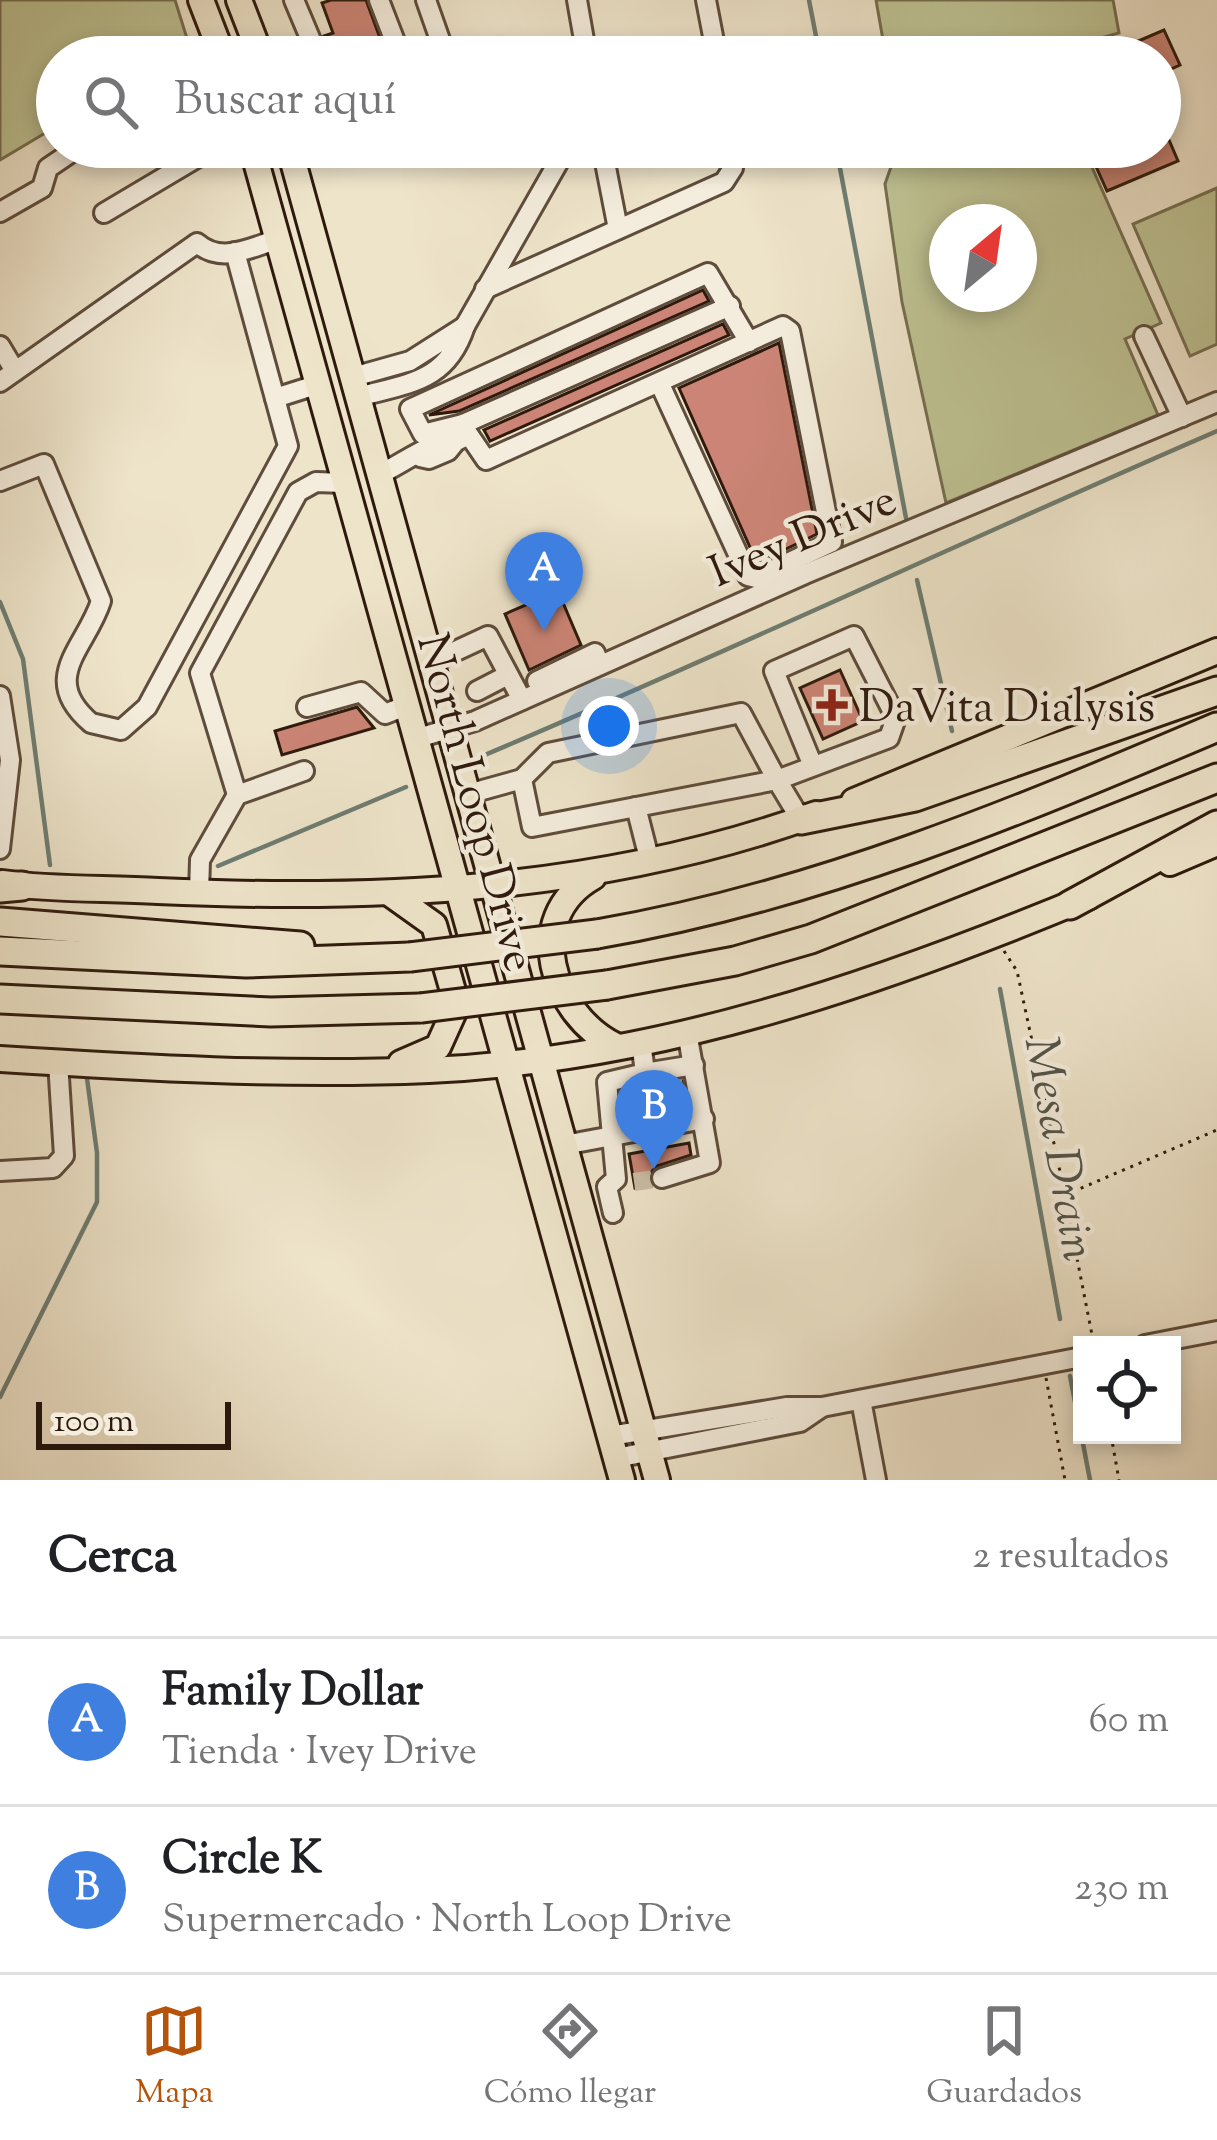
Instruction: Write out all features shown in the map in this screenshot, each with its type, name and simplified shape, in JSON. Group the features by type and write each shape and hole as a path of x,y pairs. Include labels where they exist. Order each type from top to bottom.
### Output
{"highway":[{"path":"801,820 915,796 1217,691"},
{"path":"0,951 203,962 410,957 597,934 719,909 850,872 1016,813 1217,727"},
{"path":"0,999 272,1012 421,1008 607,986 735,961 811,939 1217,778"},
{"path":"1070,905 1217,826"},
{"path":"0,922 303,946 357,958"}],"main road":[{"path":"201,0 216,36"},
{"path":"239,0 252,36"},
{"name":"North Loop Drive","path":"258,168 616,1458"},
{"name":"North Loop Drive","path":"295,168 657,1480"},
{"path":"344,483 380,474"},
{"path":"7,886 389,894 494,888 601,873 801,820 1217,651"},
{"path":"0,1059 382,1070 505,1063 628,1043 823,997 996,935 1217,843"},
{"path":"601,873 560,902 550,929 573,1015 628,1043"},
{"path":"382,1070 438,1047 456,1013 434,925 413,905 389,894"}],"street":[{"path":"294,0 309,36"},
{"path":"379,0 393,36"},
{"path":"426,0 439,36"},
{"path":"577,0 583,36"},
{"path":"706,0 713,36"},
{"path":"0,212 42,188 48,168"},
{"path":"104,213 180,168"},
{"path":"356,387 430,375 456,354 465,326 555,168"},
{"path":"606,168 618,230"},
{"path":"485,289 724,182 734,168"},
{"path":"0,346 8,376 196,243 216,255 277,240"},
{"path":"0,481 44,464 100,601 67,666 68,686 91,723 121,730 147,707 285,453 235,252"},
{"path":"463,433 424,434 410,409 708,273 749,342"},
{"path":"380,474 420,457 439,455 463,433 730,306"},
{"path":"463,433 486,460 659,382 749,342 784,326 790,331 834,539 756,578 748,576 659,382"},
{"path":"1144,336 1182,417"},
{"path":"275,398 316,385"},
{"name":"Ivey Drive","path":"418,738 450,729 516,689 600,665 1217,402"},
{"path":"237,795 200,673 298,492 316,482 344,483"},
{"path":"432,662 488,636 516,689 477,691"},
{"path":"522,779 532,827 777,780 889,738 896,718 854,636 774,671 813,766"},
{"path":"307,707 361,692 386,713 408,705"},
{"path":"0,696 10,760 0,847"},
{"path":"468,794 522,779 548,753 741,713 801,820"},
{"path":"199,893 200,860 237,795 304,771"},
{"path":"636,807 650,862"},
{"path":"662,1178 710,1163 687,1032"},
{"path":"628,1043 643,1079"},
{"path":"0,1171 53,1168 64,1156 58,1062"},
{"path":"613,1213 607,1187 625,1180 612,1136 607,1082 672,1075 694,1065"},
{"path":"564,1144 612,1136 658,1120 704,1119"},
{"path":"1181,1338 1217,1331"},
{"path":"616,1458 646,1441 1073,1359"},
{"path":"861,1400 876,1480"}],"path":[{"path":"996,935 1017,971 1092,1336"},
{"path":"1065,1195 1217,1130"},
{"path":"1043,1364 1065,1480"},
{"path":"1113,1444 1119,1480"}],"green space":[{"path":"0,0 175,0 186,36 36,36 36,139 0,160"},
{"path":"876,0 1113,0 1119,33 1108,36 882,36"},
{"path":"891,168 1092,168 1161,323 1125,339 1158,415 946,503 902,302 885,184"},
{"path":"1217,188 1217,344 1190,356 1133,224"}],"building":[{"path":"366,0 379,36 324,36 333,33 322,3"},
{"path":"1097,168 1161,168 1107,191"},
{"path":"703,290 709,301 459,411 429,415"},
{"path":"723,324 729,335 490,441 484,430"},
{"path":"779,343 817,534 757,563 679,388"},
{"path":"558,591 581,645 529,670 505,614"},
{"name":"DaVita Dialysis","path":"840,670 863,721 823,739 800,688"},
{"path":"357,707 374,728 282,755 275,731"},
{"path":"682,1081 686,1107 624,1118 622,1092"},
{"path":"689,1143 691,1155 657,1166 649,1174 651,1186 635,1188 629,1154"}],"waterway":[{"name":"Mesa Drain","path":"809,0 816,36"},
{"name":"Mesa Drain","path":"840,168 906,518"},
{"path":"480,757 1217,431"},
{"name":"Mesa Drain","path":"917,580 952,731"},
{"path":"0,602 23,659 50,865"},
{"path":"218,866 406,787"},
{"name":"Mesa Drain","path":"1000,989 1060,1319"},
{"path":"0,1397 97,1202 97,1153 86,1071"},
{"name":"Mesa Drain","path":"1070,1376 1090,1480"}],"tunnel":[{"path":"673,1081 677,1109"},
{"path":"652,1085 657,1112"},
{"path":"633,1088 638,1116"},
{"path":"634,1182 662,1178"}],"place":[{"name":"Family Dollar","path":"544,631"},
{"name":"DaVita Dialysis","path":"832,705"},
{"name":"Circle K","path":"654,1169"}]}
